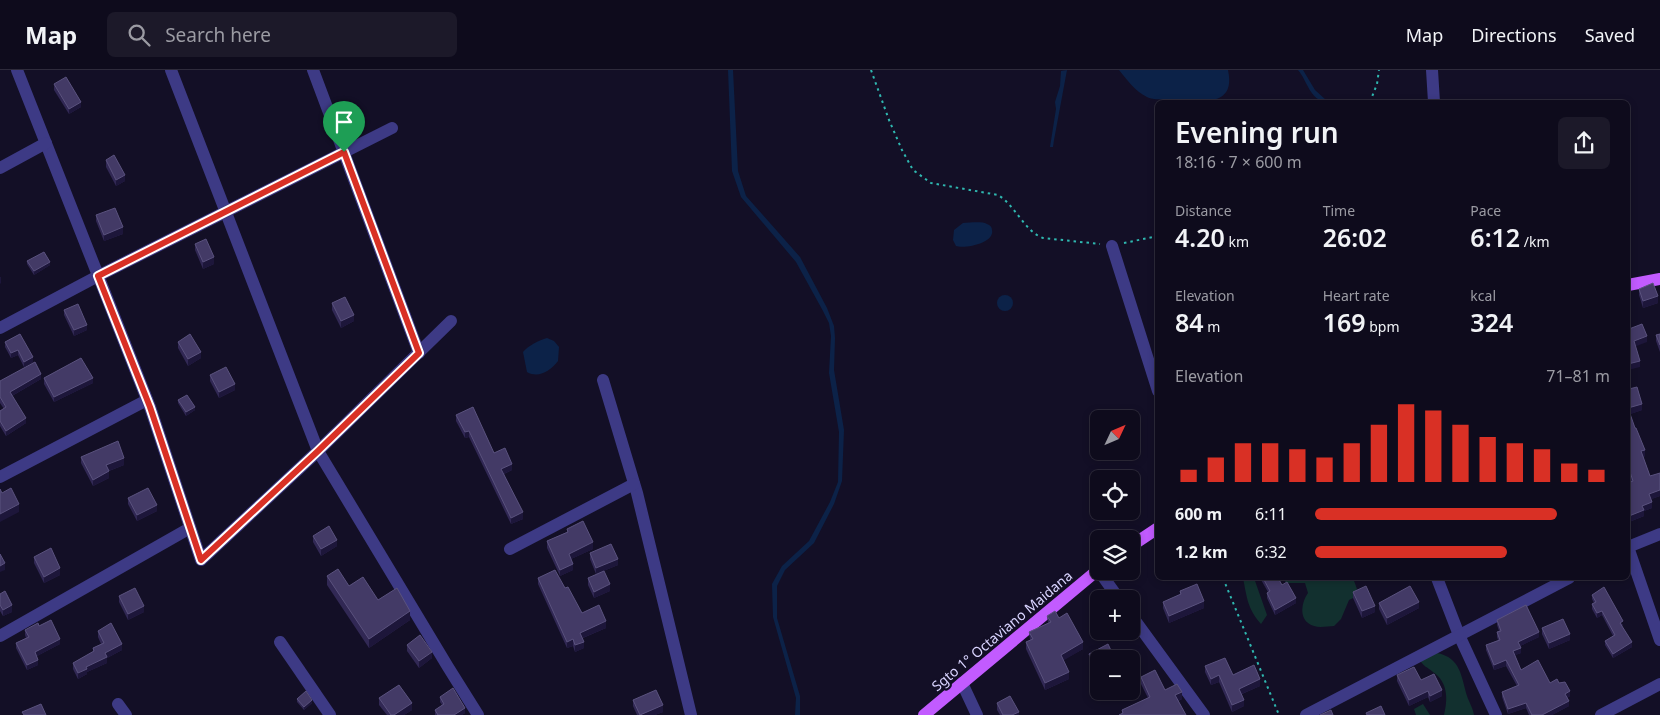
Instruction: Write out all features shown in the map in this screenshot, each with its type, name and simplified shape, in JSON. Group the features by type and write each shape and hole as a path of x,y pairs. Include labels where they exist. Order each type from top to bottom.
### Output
{"main road":[{"path":"1630,285 1660,279"},
{"path":"1140,540 1155,530"},
{"name":"Sgto 1° Octaviano Maidana","path":"924,715 1090,577"}],"street":[{"path":"17,70 147,400 201,560 318,451 451,322"},
{"path":"171,70 318,451 478,715"},
{"path":"313,70 419,353"},
{"path":"1432,70 1434,100"},
{"path":"0,328 98,276 392,128"},
{"path":"0,168 46,143"},
{"path":"1112,246 1155,382"},
{"path":"603,380 634,484 692,715"},
{"path":"0,478 147,400"},
{"path":"510,549 634,484"},
{"path":"0,636 190,528"},
{"path":"1630,546 1660,534"},
{"path":"1630,553 1660,640"},
{"path":"1437,580 1459,635 1496,715"},
{"path":"1306,715 1565,580"},
{"path":"1140,627 1204,715"},
{"path":"280,642 330,715"},
{"path":"962,683 977,715"},
{"path":"1601,715 1660,684"}],"path":[{"path":"872,70 889,120 902,150 913,170 931,183 998,195 1006,200 1034,235 1043,238 1112,246 1155,237"},
{"path":"1371,100 1377,84 1379,70"},
{"path":"1224,580 1279,715"}],"green space":[{"path":"1243,580 1255,580 1267,615 1261,624 1250,607"},
{"path":"1284,580 1354,580 1357,589 1353,598 1349,600 1341,619 1334,626 1316,627 1309,624 1303,616 1302,611 1308,593 1305,583 1286,583"},
{"path":"1437,653 1451,659 1459,669 1474,715 1444,715 1446,691 1442,681 1419,659"},
{"path":"1423,704 1430,715 1416,715 1414,709"}],"water":[{"path":"728,70 733,70 738,171 746,196 800,257 827,308 834,326 834,370 844,430 842,481 834,504 814,543 785,570 777,586 777,618 800,696 800,715 795,715 796,698 773,617 772,584 782,566 809,541 830,502 838,482 839,432 829,373 831,336 829,323 796,262 741,197 732,171"},
{"path":"1067,70 1053,147 1050,147 1061,71"},
{"path":"1119,70 1228,70 1229,82 1227,90 1222,96 1211,100 1154,99 1139,92"},
{"path":"1298,70 1303,70 1315,90 1326,100 1320,100 1313,94"},
{"path":"979,222 988,224 992,228 992,235 979,244 966,247 956,246 953,240 954,230 963,223"},
{"path":"1005,295 1013,303 1005,311 997,303"},
{"path":"547,338 554,341 559,347 558,361 552,368 540,374 527,372 523,352"}],"building":[{"path":"66,77 81,102 69,109 54,84"},
{"path":"114,155 125,175 116,180 106,160"},
{"path":"115,208 123,227 104,235 96,215"},
{"path":"206,239 214,257 203,262 195,244"},
{"path":"44,252 50,262 34,271 27,261"},
{"path":"1653,283 1658,296 1643,301 1639,289"},
{"path":"345,297 354,315 341,321 332,303"},
{"path":"78,304 87,325 74,330 64,310"},
{"path":"1642,324 1647,336 1634,341 1640,361 1630,364 1630,329"},
{"path":"20,334 33,357 24,362 18,350 11,353 5,342"},
{"path":"190,334 201,352 188,359 178,342"},
{"path":"1660,334 1660,345 1656,335"},
{"path":"81,358 93,378 54,397 44,378"},
{"path":"35,362 41,374 10,392 26,418 6,431 0,421 0,411 6,407 0,397 0,381"},
{"path":"226,367 235,384 219,392 210,375"},
{"path":"1637,387 1642,404 1630,407 1630,389"},
{"path":"187,395 195,407 186,412 178,400"},
{"path":"473,407 494,453 505,448 512,464 501,469 523,512 511,518 469,431 465,432 456,415"},
{"path":"1630,414 1645,450 1641,451 1650,476 1660,473 1660,490 1649,494 1652,502 1642,506 1644,510 1630,516 1630,482 1633,481 1630,472"},
{"path":"118,441 124,458 106,465 109,471 93,480 81,457"},
{"path":"11,488 19,504 0,514 0,489 2,493"},
{"path":"148,488 157,505 137,515 128,498"},
{"path":"583,521 593,542 569,554 573,564 560,570 547,541 568,532 567,529"},
{"path":"329,526 337,540 321,549 313,536"},
{"path":"611,544 618,559 596,568 590,553"},
{"path":"51,548 60,568 44,577 34,557"},
{"path":"0,554 5,563 0,566"},
{"path":"338,569 349,586 363,577 378,600 397,588 410,611 369,639 327,576"},
{"path":"555,570 565,588 568,587 582,613 599,605 606,621 580,633 584,642 575,645 573,639 567,642 538,578"},
{"path":"604,571 610,584 594,592 588,578"},
{"path":"1264,580 1279,580 1282,585 1287,582 1296,598 1275,610 1267,593 1270,591"},
{"path":"1197,584 1204,601 1169,616 1163,602 1181,594 1180,591"},
{"path":"1366,586 1375,606 1362,611 1353,592"},
{"path":"1410,586 1419,602 1387,618 1379,603"},
{"path":"1604,587 1623,621 1620,623 1632,642 1613,654 1605,641 1615,635 1602,611 1597,613 1592,604 1596,602 1592,595"},
{"path":"135,588 144,606 128,614 119,596"},
{"path":"5,591 12,605 3,610 0,605 0,594"},
{"path":"1526,605 1539,632 1518,642 1521,648 1513,651 1521,670 1538,660 1550,683 1557,679 1559,683 1565,682 1570,691 1565,694 1569,701 1542,715 1532,715 1526,703 1508,709 1502,692 1519,685 1506,660 1494,665 1486,645 1500,640 1497,632 1501,631 1497,620"},
{"path":"1055,611 1059,618 1067,613 1083,642 1061,655 1069,672 1045,683 1026,642 1033,639 1029,632 1051,622 1047,616"},
{"path":"1563,619 1570,634 1549,643 1542,628"},
{"path":"51,620 60,639 35,652 38,660 27,665 16,643 29,637 25,630 38,623 39,626"},
{"path":"111,623 122,644 105,653 107,657 78,673 73,663 94,651 93,648 104,643 98,631"},
{"path":"420,635 432,652 419,661 407,645"},
{"path":"1108,644 1111,650 1097,650"},
{"path":"1225,658 1233,675 1254,665 1260,679 1239,689 1244,700 1232,705 1219,675 1211,679 1205,666"},
{"path":"1414,667 1421,680 1434,674 1442,690 1430,696 1428,691 1409,700 1397,675"},
{"path":"1155,670 1165,690 1177,684 1182,692 1175,695 1186,715 1119,715 1123,713 1122,710 1150,697 1141,677"},
{"path":"399,685 412,703 391,715 379,698"},
{"path":"453,688 465,708 454,715 438,715 435,710 444,704 440,697"},
{"path":"656,690 663,705 640,715 633,700"},
{"path":"306,691 312,700 304,707 297,699"},
{"path":"1010,696 1019,712 1012,715 1003,715 997,703"},
{"path":"41,704 46,715 24,715 22,712"},
{"path":"1381,706 1385,715 1367,715 1366,713"},
{"path":"1331,710 1333,715 1320,715"}],"route":[{"path":"344,152 419,353 318,451 201,560 150,407 98,276 344,152"}]}
